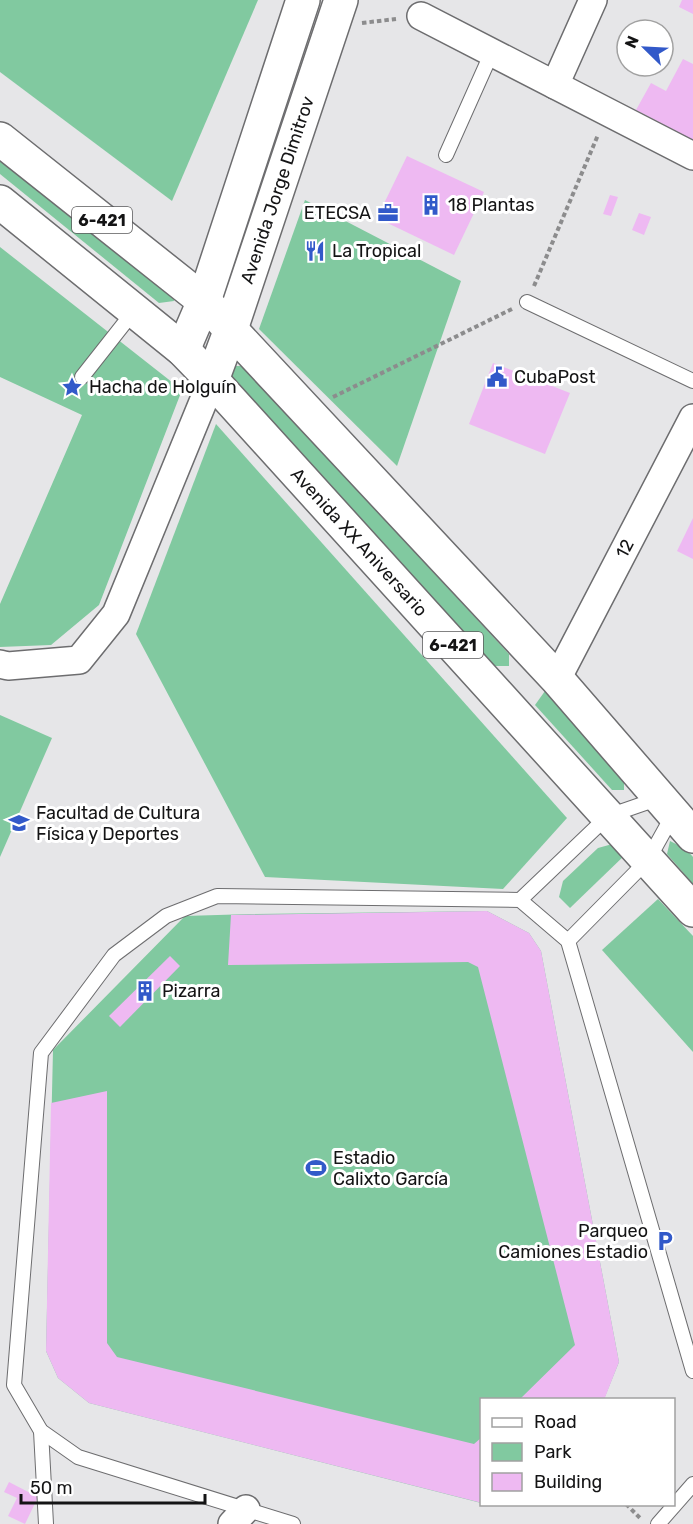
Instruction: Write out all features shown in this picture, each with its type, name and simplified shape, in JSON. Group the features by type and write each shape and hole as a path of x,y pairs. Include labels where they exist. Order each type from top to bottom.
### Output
{"main road":[{"name":"Avenida Jorge Dimitrov","path":"183,350 204,301 303,0"},
{"name":"Avenida Jorge Dimitrov","path":"212,380 336,13"},
{"name":"6-421","path":"0,139 204,301 557,679 675,816"},
{"name":"Avenida XX Aniversario","path":"0,202 183,350 693,910"}],"street":[{"path":"555,85 593,0"},
{"path":"421,16 693,156"},
{"path":"0,664 8,666 79,660 116,614 212,380"},
{"name":"12","path":"557,679 693,418"}],"lane":[{"path":"446,154 492,52"},
{"path":"527,302 693,381"},
{"path":"82,377 135,310"},
{"path":"520,900 608,816 675,816"},
{"path":"568,941 648,860 675,816"},
{"path":"293,1524 239,1517 78,1457 41,1431 14,1385 41,1053 114,955 166,916 217,896 520,900 568,941 693,1371"},
{"path":"41,1431 46,1524"},
{"path":"675,1505 693,1484"},
{"path":"658,1524 674,1506"}],"path":[{"path":"336,13 421,16"},
{"path":"306,410 527,302 608,112"},
{"path":"628,1506 646,1524"}],"green space":[{"path":"0,0 258,0 172,201 0,72"},
{"path":"0,153 172,291 174,301 159,303 0,174"},
{"path":"305,200 461,281 397,466 259,329"},
{"path":"0,247 182,390 99,605 51,645 0,647 0,604 82,415 0,377"},
{"path":"234,366 243,366 509,654 509,666 492,666 230,375"},
{"path":"216,424 567,818 503,889 265,877 136,634"},
{"path":"545,691 624,780 624,790 612,790 535,705"},
{"path":"0,715 52,738 0,857"},
{"path":"670,841 686,849 693,857 693,884 667,854"},
{"path":"616,843 627,853 570,908 559,897 563,881 598,848"},
{"path":"658,899 693,936 693,1052 602,950"},
{"name":"Estadio Calixto García","path":"487,911 529,933 541,951 619,1362 604,1398 480,1398 480,1503 89,1403 58,1378 46,1351 53,1050 185,916"}],"building":[{"path":"682,0 693,0 693,14 679,7"},
{"path":"683,59 693,64 693,140 636,110 651,83 666,91 675,78"},
{"name":"18 Plantas","path":"407,156 484,192 454,255 377,218"},
{"path":"610,195 618,197 611,216 603,214"},
{"path":"639,213 651,217 644,235 632,230"},
{"path":"493,363 570,393 545,454 469,424"},
{"path":"693,518 693,559 677,551"},
{"path":"487,911 529,933 541,951 619,1362 605,1398 521,1398 575,1345 478,967 468,962 228,965 231,915"},
{"name":"Pizarra","path":"170,956 180,966 120,1027 109,1016"},
{"path":"107,1091 107,1343 117,1357 474,1444 480,1439 480,1502 89,1403 58,1378 46,1351 51,1103"},
{"path":"9,1482 38,1497 25,1524 8,1516 17,1498 4,1492"}],"place":[{"name":"18 Plantas","path":"431,205"},
{"name":"ETECSA","path":"388,213"},
{"name":"La Tropical","path":"315,251"},
{"name":"CubaPost","path":"497,377"},
{"name":"Hacha de Holguín","path":"72,387"},
{"name":"Facultad de Cultura Física y Deportes","path":"19,823"},
{"name":"Pizarra","path":"145,991"},
{"name":"Estadio Calixto García","path":"316,1168"},
{"name":"Parqueo Camiones Estadio","path":"665,1241"}]}
